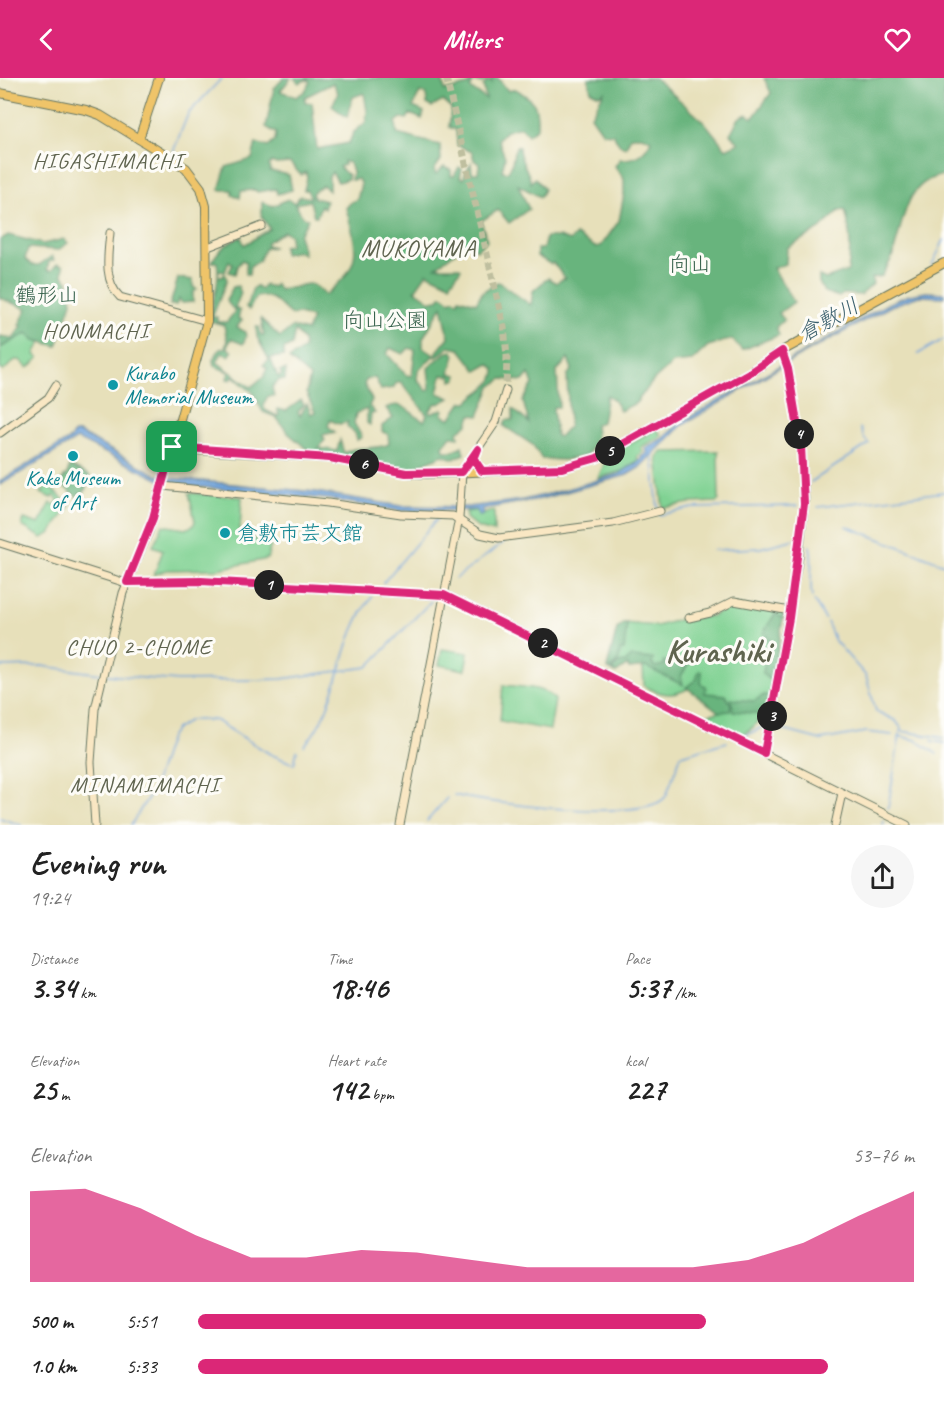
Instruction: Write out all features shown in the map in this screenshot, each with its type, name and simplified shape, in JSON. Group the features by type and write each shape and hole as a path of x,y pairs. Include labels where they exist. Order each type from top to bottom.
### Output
{"main road":[{"path":"139,139 159,78"},
{"path":"0,93 95,112 177,162 197,181 205,199 208,247 207,321 172,447 330,458 406,473 562,468 594,460 944,263"}],"street":[{"path":"208,247 262,226"},
{"path":"110,233 108,266 111,285 120,297 207,321"},
{"path":"764,753 801,543 805,485 788,369 783,353"},
{"path":"0,433 48,398 56,385"},
{"path":"400,825 460,512 462,472 496,422 506,390"},
{"path":"95,825 91,762 94,713 127,582 149,531 172,447"},
{"path":"478,449 474,459 482,471"},
{"path":"164,482 401,514 460,512 480,534 499,538 613,523 658,512"},
{"path":"0,543 127,582 201,581 444,595 907,825"},
{"path":"689,618 710,613 734,601 790,610"},
{"path":"835,825 842,793"}],"green space":[{"name":"向山","path":"284,78 291,78 280,91 296,97 305,91 310,82 308,79 299,83 294,78 442,78 445,91 468,85 474,78 489,78 480,84 474,81 470,88 486,99 483,86 488,81 492,83 491,78 498,78 508,91 516,89 534,104 537,128 528,135 521,127 506,131 498,139 505,157 502,171 507,172 515,149 519,147 520,156 531,183 535,178 544,189 540,197 518,185 529,209 509,223 498,210 481,221 487,240 477,250 467,243 436,267 459,267 461,269 450,284 427,273 415,290 431,301 438,300 442,295 450,301 454,299 458,302 459,298 476,303 482,292 498,282 531,305 533,291 548,278 556,283 565,278 553,263 550,264 537,256 537,249 543,249 546,237 559,237 570,241 576,235 595,247 601,246 619,221 624,179 615,166 620,159 639,155 651,140 642,136 631,136 626,147 620,145 613,134 603,133 591,116 604,92 599,95 591,91 588,78 655,78 706,124 726,149 739,143 730,134 739,118 747,114 753,118 771,93 764,78 944,78 944,175 921,185 914,194 904,215 890,261 882,276 872,278 873,284 861,295 843,294 839,297 824,292 819,282 819,276 826,279 848,271 850,248 848,225 845,210 839,211 820,229 787,248 786,264 773,268 794,302 779,313 784,320 776,327 779,335 742,350 732,339 708,346 692,361 673,363 653,381 636,403 620,411 613,399 607,395 602,422 595,425 596,436 587,456 564,460 542,459 533,445 504,426 506,420 513,420 513,409 529,423 523,401 533,384 529,374 523,381 502,379 491,387 479,416 471,415 468,424 458,432 459,437 451,436 443,446 444,451 453,451 462,446 464,454 454,459 443,455 403,472 355,459 309,451 288,433 276,417 263,412 253,393 233,376 231,380 227,379 229,372 214,366 213,360 220,349 225,348 227,340 224,325 210,321 218,278 217,262 212,262 214,257 236,239 241,237 244,245 270,229 262,217 262,202 273,206 288,199 294,203 300,196 311,198 307,190 304,190 306,172 301,175 290,163 272,162 269,165 270,171 289,175 292,190 277,194 276,189 257,192 256,190 241,191 240,198 232,195 232,190 219,190 226,167 252,159 256,143 268,147 275,141 276,133 266,127 274,88","holes":["333,83 338,93 332,106 347,117 353,97 364,93 366,122 353,133 349,143 317,149 312,103 305,102 305,97","420,92 426,94 427,104 432,107 443,101 451,108 449,127 456,130 457,145 472,152 474,160 479,164 478,173 472,173 471,163 463,179 460,177 462,169 459,167 454,176 451,176 451,170 444,167 436,174 434,170 441,160 440,145 397,134 396,122 401,118 407,119 410,114 422,119 424,112 413,107","343,161 349,163 352,172 351,180 358,179 361,184 357,200 351,202 346,208 355,247 352,266 325,295 314,285 308,284 280,290 275,284 273,287 264,285 261,289 257,286 253,288 246,307 249,310 256,297 262,296 276,301 291,315 299,314 312,318 307,331 292,327 280,337 261,319 264,335 261,335 259,327 256,327 257,337 269,360 263,365 267,368 264,376 251,387 217,362 222,353 229,356 232,352 227,347 231,339 243,344 246,337 245,332 237,327 242,320 238,318 240,311 235,308 241,293 238,286 233,287 226,301 235,311 227,322 217,322 217,317 212,318 227,280 225,274 222,277 218,276 219,271 225,272 229,261 233,264 229,272 235,274 242,260 246,262 246,274 249,275 250,266 259,261 265,248 274,247 266,245 267,242 284,231 290,236 290,245 283,246 284,254 297,251 304,254 299,235 308,219 302,216 295,204 310,201 314,216 317,216 321,205 324,208 326,201 314,198 312,193 323,185 329,191 329,177 332,172 338,182 348,179 348,175 339,167 344,165","442,306 449,337 436,353 436,357 449,347 460,349 477,371 489,364 495,369 489,384 468,402 462,402 450,419 442,415 444,410 442,409 431,414 429,412 436,403 439,404 450,398 438,393 442,375 451,376 452,381 457,379 457,375 450,373 455,355 452,351 445,353 428,368 430,388 427,391 417,379 418,371 434,355 423,347 423,338","295,331 303,340 304,348 289,359 310,377 306,393 315,412 311,414 307,404 300,416 298,412 304,405 301,400 286,411 277,409 279,415 277,416 265,410 263,405 268,396 274,396 272,387 279,380 285,380 286,370 280,371 282,375 278,377 270,358 284,356 284,349 292,345","390,348 403,354 409,348 415,350 412,376 406,375 387,354","568,359 572,369 567,376 569,426 559,437 556,436 553,407 559,407 557,371","375,378 381,390 393,388 397,382 401,382 427,415 424,421 402,406 392,406 386,408 393,418 382,426 382,432 388,434 389,444 354,449 344,453 340,440 337,451 318,448 325,439 322,435 335,432 328,426 330,420 339,424 348,422 347,426 355,433 357,440 362,437 354,423 356,413 367,409 367,423 370,425 371,414 375,413 369,406 372,400 364,384 367,379"]},
{"name":"鶴形山","path":"8,235 43,244 64,239 68,243 58,250 28,248 25,259 32,265 39,265 52,256 54,260 49,261 47,270 51,271 57,264 63,266 63,276 68,281 72,302 57,346 35,340 27,333 0,348 0,336 13,338 22,326 19,325 27,309 0,298 0,240"},
{"path":"178,278 193,280 193,287 197,289 193,293 193,302 182,303 179,299 176,305 170,305"},
{"path":"27,333 41,343 35,354 39,358 28,368 20,360 15,360 3,371 0,368 0,348"},
{"path":"657,428 661,436 641,447 643,452 637,456 638,460 622,471 598,478 608,455"},
{"path":"718,451 719,500 663,508 657,457 661,452"},
{"path":"70,466 90,476 83,495 80,493 77,497 59,483 67,474"},
{"path":"47,485 70,505 50,534 42,538 22,526 24,519 39,524 51,503 54,505 59,501 54,495 51,498 41,493"},
{"path":"189,493 242,497 240,529 244,535 271,545 267,559 218,569 166,570 154,575 163,550 153,546 163,525 185,529 193,526 195,521"},
{"path":"478,510 479,516 494,510 494,532 478,528 466,518 466,512"},
{"path":"733,605 784,612 767,711 761,713 754,727 740,735 703,716 719,712 689,688 677,693 660,693 644,686 643,667 629,669 627,665 616,673 607,668 617,629 624,623 657,626 685,618 712,616"},
{"path":"775,614 783,618 773,680 768,679 763,673 769,638 763,633"},
{"path":"627,623 624,650 620,650 619,660 610,670 607,668 617,629"},
{"path":"442,649 468,653 465,670 439,665"},
{"path":"631,657 653,659 652,664 656,667 664,665 663,661 689,663 681,676 683,685 646,667 629,669 628,665 616,673 612,671 618,663 626,662"},
{"path":"699,671 702,672 701,684 706,686 705,693 725,695 731,704 730,711 719,712 686,687 696,680"},
{"path":"503,685 531,688 551,695 555,700 550,730 500,721"},
{"path":"764,695 770,696 767,711 761,714 733,711 731,699 754,701"}],"water":[{"path":"926,292 944,293 944,297 919,296 891,306 794,359 681,426 639,468 627,475 541,499 482,509 483,515 479,516 477,510 401,511 328,499 168,484 77,439 0,485 0,481 70,439 74,433 79,433 157,475 170,478 316,492 401,506 468,507 523,500 619,474 642,459 641,457 647,453 645,448 662,439 681,422 889,303 909,295"}],"waterway":[{"path":"173,152 188,114 222,78"},
{"path":"932,265 944,240"},
{"path":"918,354 944,339"},
{"path":"860,428 863,436"},
{"path":"811,482 869,444 864,438"},
{"path":"652,453 658,508"},
{"path":"818,507 944,492"},
{"path":"659,515 693,508 797,506"},
{"path":"383,583 437,519"},
{"path":"846,526 944,564"},
{"path":"713,550 760,548 795,539"},
{"path":"455,579 507,540"},
{"path":"810,546 812,597"},
{"path":"304,746 326,711 352,633 372,597"},
{"path":"108,675 178,681 252,680 281,679 368,667 431,601"},
{"path":"814,601 825,619"},
{"path":"827,622 835,641 866,676 876,711 896,721 901,728 888,808"},
{"path":"0,667 42,666 101,674"},
{"path":"131,825 152,791 170,737 176,729 190,720 215,720 270,754 294,764 297,751"},
{"path":"744,736 763,727"},
{"path":"779,729 821,740 866,732 892,735"},
{"path":"901,731 944,738"},
{"path":"899,736 916,740 937,754"},
{"path":"932,741 944,743"},
{"path":"454,795 566,809 630,809 653,804 666,796 681,755 727,742"},
{"path":"427,821 447,798"},
{"path":"0,818 21,825"},
{"path":"883,825 884,821"}],"tunnel":[{"path":"446,78 504,327 507,356 506,390"}],"place":[{"name":"Kurabo Memorial Museum","path":"113,385"},
{"name":"Kake Museum of Art","path":"73,456"},
{"name":"倉敷市芸文館","path":"225,533"}],"district":[{"name":"HIGASHIMACHI","path":"108,160"},
{"name":"MUKOYAMA","path":"419,248"},
{"name":"HONMACHI","path":"96,330"},
{"name":"CHUO 2-CHOME","path":"139,646"},
{"name":"Kurashiki","path":"718,650"},
{"name":"MINAMIMACHI","path":"145,784"}],"route":[{"path":"782,351 788,369 801,446 805,485 804,516 789,618 764,753 444,595 201,581 127,582 149,531 172,447 330,458 406,473 427,474 462,472 478,449 474,459 476,466 482,471 552,469 572,466 597,458 749,373 782,351"}],"water label":[{"name":"倉敷川","path":"828,319"}],"park label":[{"name":"向山公園","path":"385,320"}]}
